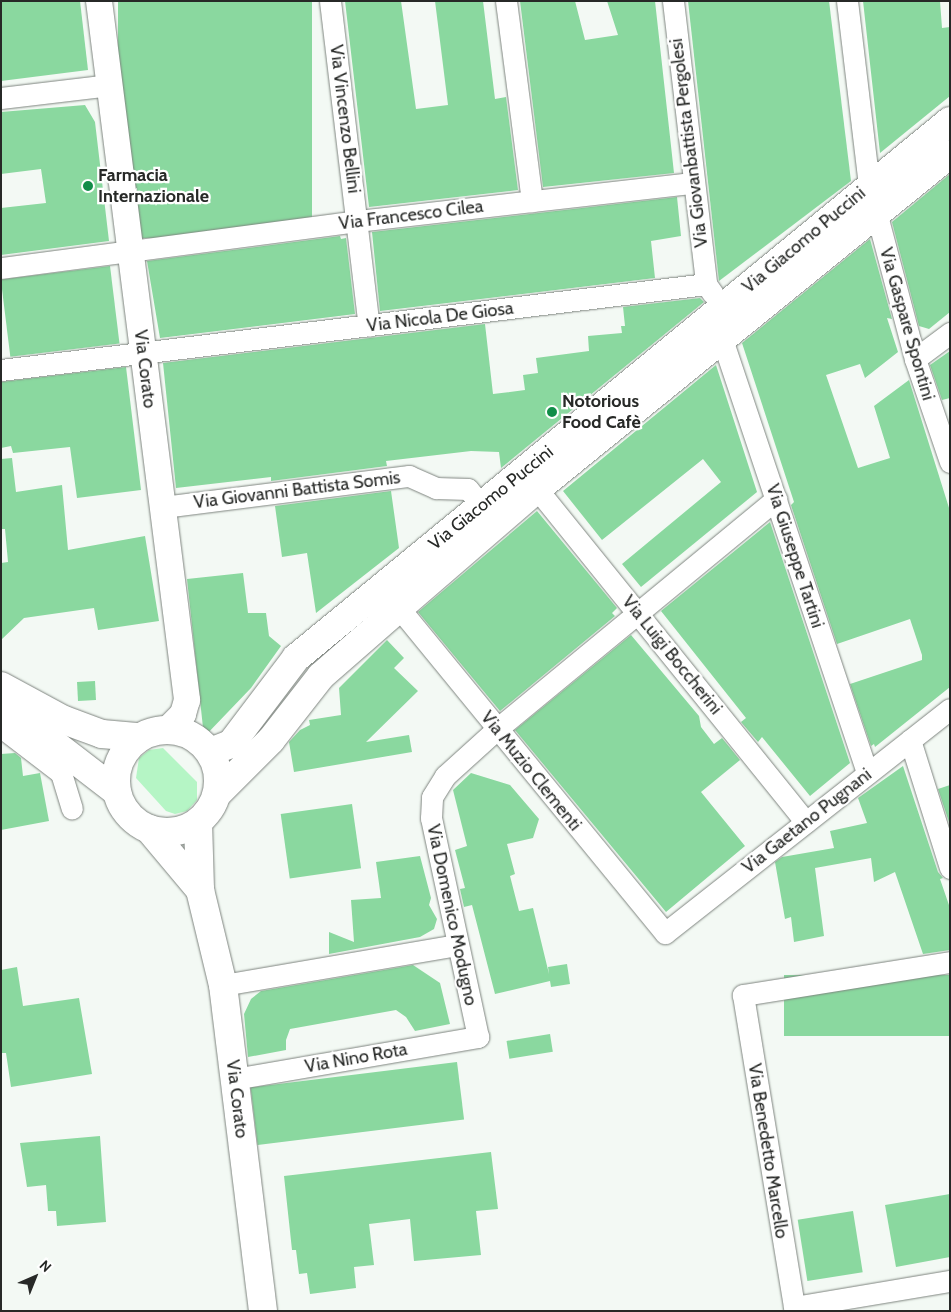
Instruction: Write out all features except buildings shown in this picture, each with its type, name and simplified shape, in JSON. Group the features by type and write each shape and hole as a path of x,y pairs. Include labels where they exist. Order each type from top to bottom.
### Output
{"main road":[{"name":"Via Giacomo Puccini","path":"210,752 231,744 296,658 723,309 869,185 950,121"},
{"name":"Via Giacomo Puccini","path":"217,794 271,740 321,676 537,489 950,154"},
{"path":"1,686 64,720 102,734 139,737 168,729 195,738 210,752 216,765 217,794 210,810 198,822 183,830 166,832 149,829"},
{"path":"1,711 52,742 117,792"},
{"name":"Via Corato","path":"139,737 119,761 115,776 117,792 123,808 134,820 149,829 200,890"},
{"name":"Via Corato","path":"198,822 200,890 223,986 263,1311"}],"street":[{"name":"Via Corato","path":"99,1 187,700 184,714 168,729"},
{"name":"Via Vincenzo Bellini","path":"330,1 358,221 369,326"},
{"path":"506,1 532,201"},
{"name":"Via Giovanbattista Pergolesi","path":"673,1 706,284"},
{"name":"Via Gaspare Spontini","path":"846,1 869,185 915,359 950,462"},
{"path":"1,98 110,85"},
{"name":"Via Francesco Cilea","path":"1,268 358,221 693,183"},
{"path":"706,284 723,309"},
{"name":"Via Nicola De Giosa","path":"1,370 143,355 706,284"},
{"path":"915,359 950,333"},
{"name":"Via Giuseppe Tartini","path":"722,339 867,774"},
{"name":"Via Giovanni Battista Somis","path":"163,507 409,476 436,488 468,489 482,506"},
{"name":"Via Luigi Boccherini","path":"537,489 806,822"},
{"name":"Via Domenico Modugno","path":"478,1037 431,818 432,797 445,776 497,729 776,499"},
{"name":"Via Muzio Clementi","path":"399,608 665,934"},
{"name":"Via Gaetano Pugnani","path":"665,934 950,709"},
{"path":"1,727 62,773 72,808"},
{"path":"910,740 950,868"},
{"path":"223,986 458,945"},
{"name":"Via Benedetto Marcello","path":"950,962 743,995 794,1307 950,1281"},
{"name":"Via Nino Rota","path":"234,1079 478,1037"}],"green space":[{"path":"163,748 197,782 197,800 187,811 175,814 166,811 136,778 139,758 149,750"}],"place":[{"name":"Farmacia Internazionale","path":"88,186"},
{"name":"Notorious Food Cafè","path":"552,412"}]}
